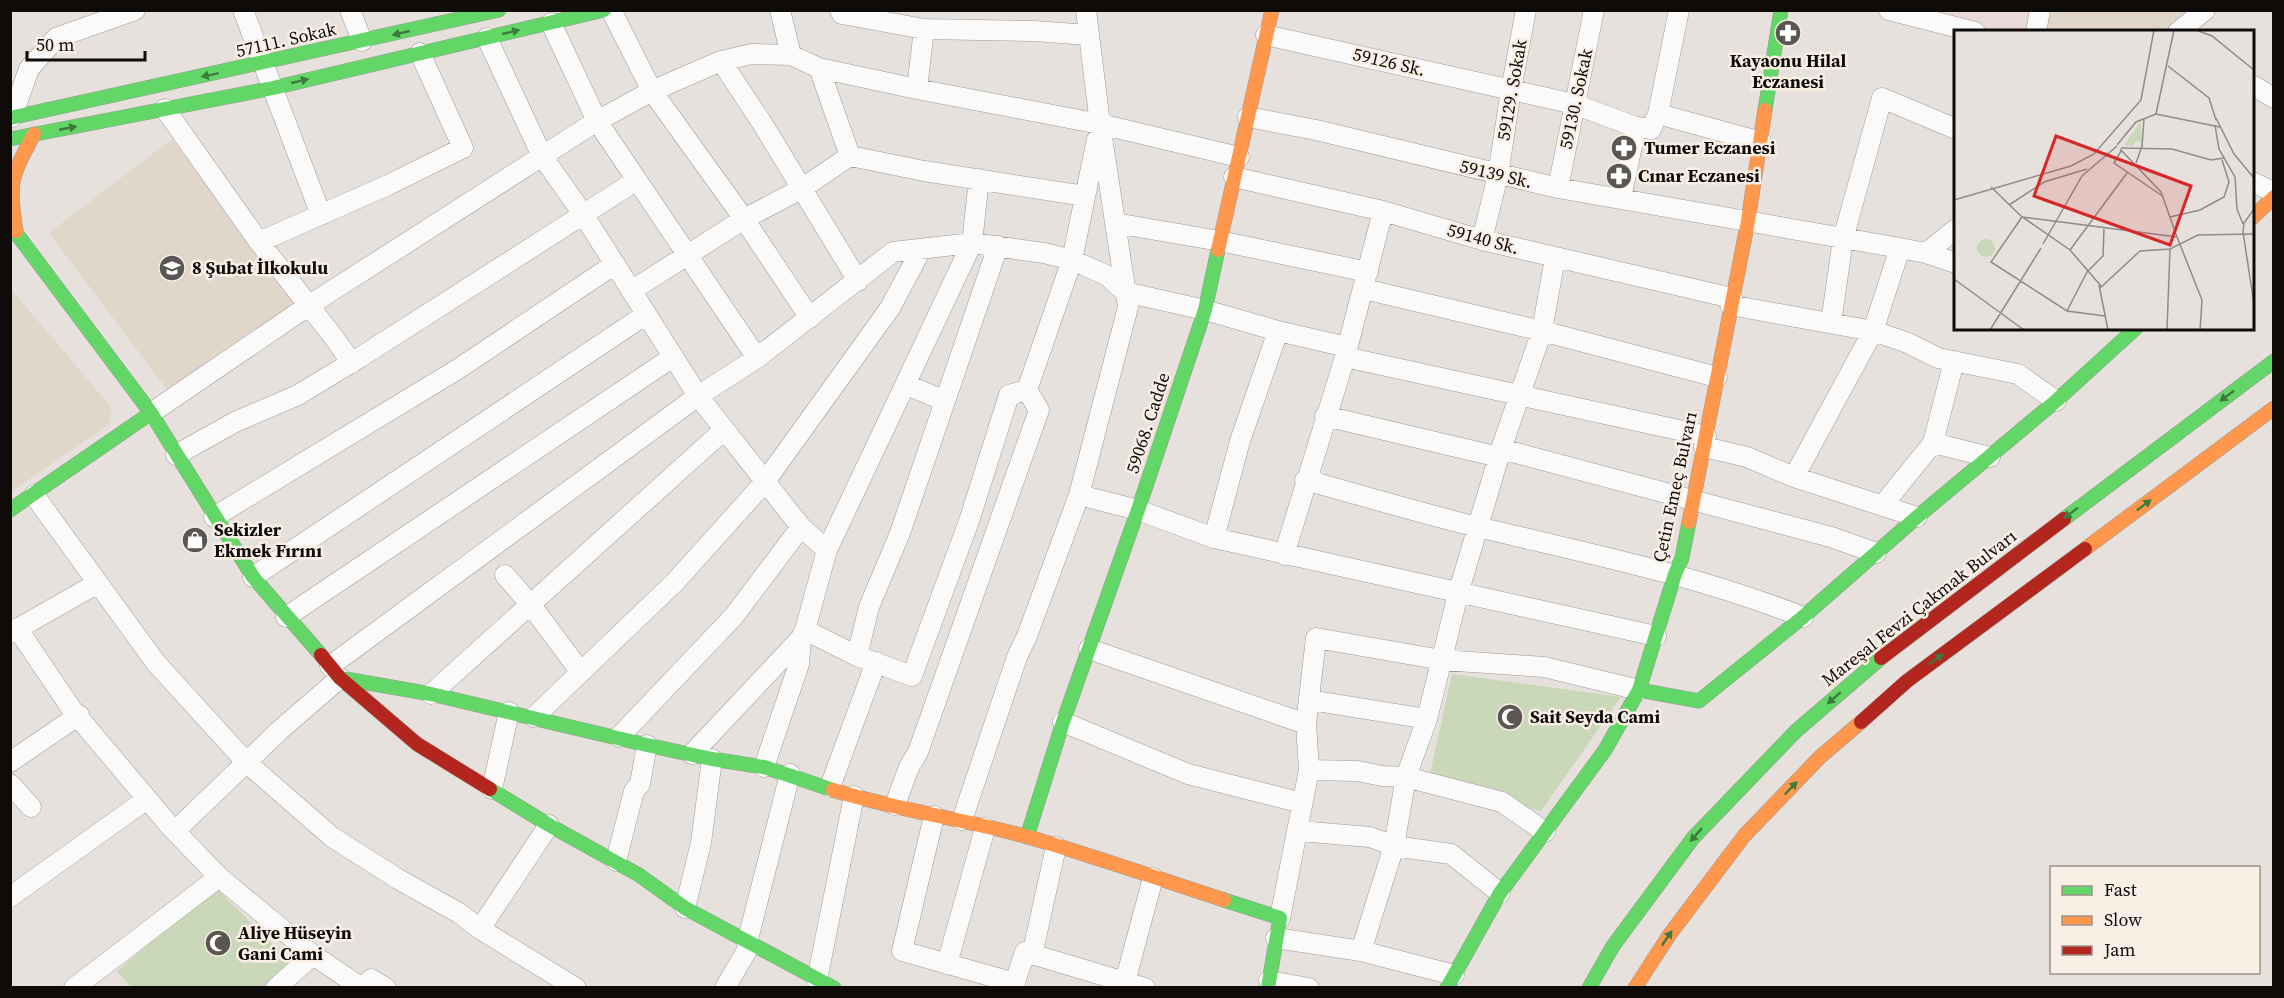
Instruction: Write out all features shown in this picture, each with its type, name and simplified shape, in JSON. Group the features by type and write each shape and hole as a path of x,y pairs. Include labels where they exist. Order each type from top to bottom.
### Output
{"street":[{"path":"11,117 29,69 56,38 135,10"},
{"path":"243,10 321,214"},
{"path":"350,10 362,41"},
{"name":"57111. Sokak","path":"11,117 362,41 438,17 499,10"},
{"path":"10,139 273,88 604,10"},
{"path":"611,10 652,91 744,219 810,318"},
{"path":"780,10 791,55"},
{"path":"840,10 842,14 924,29 1034,31 1089,35"},
{"path":"962,820 1017,657 1027,636 1079,495 1128,307 1100,124 1086,10"},
{"name":"59068. Cadde","path":"1027,837 1063,722 1138,510 1205,310 1272,10"},
{"name":"59129. Sokak","path":"1482,240 1498,175 1526,10"},
{"name":"59130. Sokak","path":"1558,188 1594,10"},
{"path":"1621,198 1636,127 1651,129 1658,114 1679,10"},
{"name":"Çetin Emeç Bulvarı","path":"1451,981 1500,893 1605,750 1639,690 1682,558 1748,221 1772,55 1781,10"},
{"path":"1889,10 1967,30"},
{"path":"2036,30 2040,10"},
{"path":"2180,30 2205,10"},
{"path":"551,23 597,121 757,358"},
{"path":"916,89 924,29"},
{"name":"59126 Sk.","path":"1266,35 1574,104 1636,127"},
{"path":"488,38 542,156 583,213 698,396 764,483 801,527 827,550"},
{"path":"259,242 388,185 463,148 420,53"},
{"path":"10,510 308,306 597,121 652,91 721,61 752,54 791,55 819,68 1100,124 1239,157"},
{"path":"721,61 858,281"},
{"path":"819,68 850,156"},
{"path":"2254,86 2274,98"},
{"path":"1831,323 1844,239 1882,98 1954,128"},
{"path":"165,109 259,242 352,363"},
{"path":"1658,114 1761,142"},
{"name":"59139 Sk.","path":"1248,117 1316,130 1558,188 1900,248 1926,253 1954,262"},
{"path":"1027,390 1072,260 1100,124"},
{"path":"34,134 20,161 11,186 12,231 151,413 253,577 335,672 417,744 549,825 639,875 685,908 826,984 854,796"},
{"path":"631,291 744,219 801,189 850,156 924,171 1085,196"},
{"name":"59140 Sk.","path":"1234,177 1383,211 1482,240 1731,301 1874,331 1908,343 1938,358 2018,374 2056,400"},
{"path":"764,767 799,664 803,634 827,550 972,243 979,179"},
{"path":"176,455 235,422 297,395 352,363 637,180"},
{"path":"2254,183 2274,195 2254,217"},
{"path":"1284,555 1305,480 1346,352 1383,211"},
{"path":"1114,223 1220,241 1542,331 1717,377"},
{"path":"1926,253 1954,231"},
{"path":"175,831 247,763 335,672 698,396 757,358 893,252 972,243 1044,253 1072,260 1106,275 1125,292 1205,310 1346,352 1705,442 1794,477 1917,518"},
{"path":"830,787 866,659 869,608 900,533 998,246"},
{"path":"1794,477 1874,331 1900,248"},
{"path":"534,717 675,582 764,483 890,308 921,250"},
{"path":"1361,951 1394,846 1406,777 1427,719 1458,594 1500,453 1542,331 1556,258"},
{"path":"214,517 458,369 615,264"},
{"path":"253,577 645,315"},
{"path":"1309,987 1268,984 1309,770 1306,724 1316,638 1442,660 1544,667 1639,690 1699,701 1803,617 2056,400 2134,330"},
{"path":"1214,538 1240,441 1278,331"},
{"path":"286,617 673,357"},
{"path":"1882,506 1933,443 1954,361"},
{"name":"Mareşal Fevzi Çakmak Bulvarı","path":"1589,987 1613,946 1693,838 1796,731 1893,647 2274,361"},
{"path":"907,384 945,401"},
{"path":"803,634 912,676 969,521 1009,395 1027,390"},
{"path":"895,805 934,707 1039,410 1027,390"},
{"path":"1635,987 1670,934 1744,836 1820,758 1907,681 2274,408"},
{"path":"1325,416 1500,453 1692,501 1831,537 1876,554"},
{"path":"431,694 724,430"},
{"path":"1933,443 1990,457"},
{"path":"1305,480 1478,528 1675,574 1749,596 1803,617"},
{"path":"34,495 156,663 247,763 332,837 576,987"},
{"path":"1079,495 1138,510 1214,538 1458,594 1656,636"},
{"path":"619,737 734,616 801,527"},
{"path":"506,575 580,671"},
{"path":"98,583 14,630 73,711 175,831 219,877 313,955 363,987 371,979 386,987"},
{"path":"692,754 803,634"},
{"path":"1089,649 1306,724"},
{"path":"335,672 647,745 764,767 854,796 1027,837 1280,918"},
{"path":"1310,700 1427,719"},
{"path":"492,789 508,712"},
{"path":"10,762 79,716"},
{"path":"1063,722 1188,774 1302,803"},
{"path":"616,861 634,791 640,784 647,745"},
{"path":"685,908 702,833 712,759"},
{"path":"1309,770 1358,771 1382,776 1406,777 1502,802 1545,832"},
{"path":"725,987 749,944 790,774"},
{"path":"10,784 31,807"},
{"path":"10,897 147,799"},
{"path":"934,816 902,951 1014,985 1025,952 1145,987"},
{"path":"480,929 549,825"},
{"path":"947,964 985,828"},
{"path":"1299,831 1370,837 1394,846 1451,854 1500,893"},
{"path":"1032,955 1056,847"},
{"path":"77,986 219,877"},
{"path":"1125,982 1153,878"},
{"path":"1276,938 1361,951 1451,981"},
{"path":"276,987 313,955"}],"shaded area":[{"path":"1889,11 2040,11 2036,30 1971,30"},
{"path":"2040,11 2205,11 2179,30 2036,30"},
{"name":"8 Şubat İlkokulu","path":"172,139 295,303 169,392 49,233"},
{"path":"10,288 112,408 109,424 11,492"}],"green space":[{"path":"1452,674 1621,697 1541,811 1428,783"},
{"path":"215,887 296,967 273,988 131,987 117,971"}],"traffic: fast":[{"path":"10,118 499,10"},
{"path":"10,139 273,88 604,10"},
{"path":"1765,110 1781,10"},
{"path":"10,225 151,413 253,577 321,655"},
{"path":"1027,837 1063,722 1138,510 1205,310 1218,250"},
{"path":"1639,690 1699,701 1803,617 1917,517 2056,401 2134,330"},
{"path":"2064,519 2274,361"},
{"path":"10,510 151,413"},
{"path":"1447,988 1500,893 1605,750 1639,690 1682,558 1689,522"},
{"path":"1589,988 1613,946 1693,838 1796,731 1881,658"},
{"path":"340,678 431,694 647,745 764,767 833,790"},
{"path":"490,789 639,875 685,908 834,988"},
{"path":"1224,900 1280,918 1268,988"}],"traffic: slow":[{"path":"1218,250 1272,10"},
{"path":"1689,522 1748,221 1765,110"},
{"path":"16,231 12,201 13,180 34,134"},
{"path":"2254,216 2274,197"},
{"path":"2085,549 2274,408"},
{"path":"1635,988 1670,934 1744,836 1820,757 1861,722"},
{"path":"833,790 1028,837 1224,900"}],"traffic: jam":[{"path":"1881,658 2064,519"},
{"path":"1861,722 1907,681 2085,549"},
{"path":"321,655 340,678 417,744 490,789"}],"place":[{"name":"Kayaonu Hilal Eczanesi","path":"1788,33"},
{"name":"Tumer Eczanesi","path":"1624,148"},
{"name":"Cınar Eczanesi","path":"1619,176"},
{"name":"8 Şubat İlkokulu","path":"172,268"},
{"name":"Sekizler Ekmek Fırını","path":"195,540"},
{"name":"Sait Seyda Cami","path":"1510,717"},
{"name":"Aliye Hüseyin Gani Cami","path":"218,943"}]}
